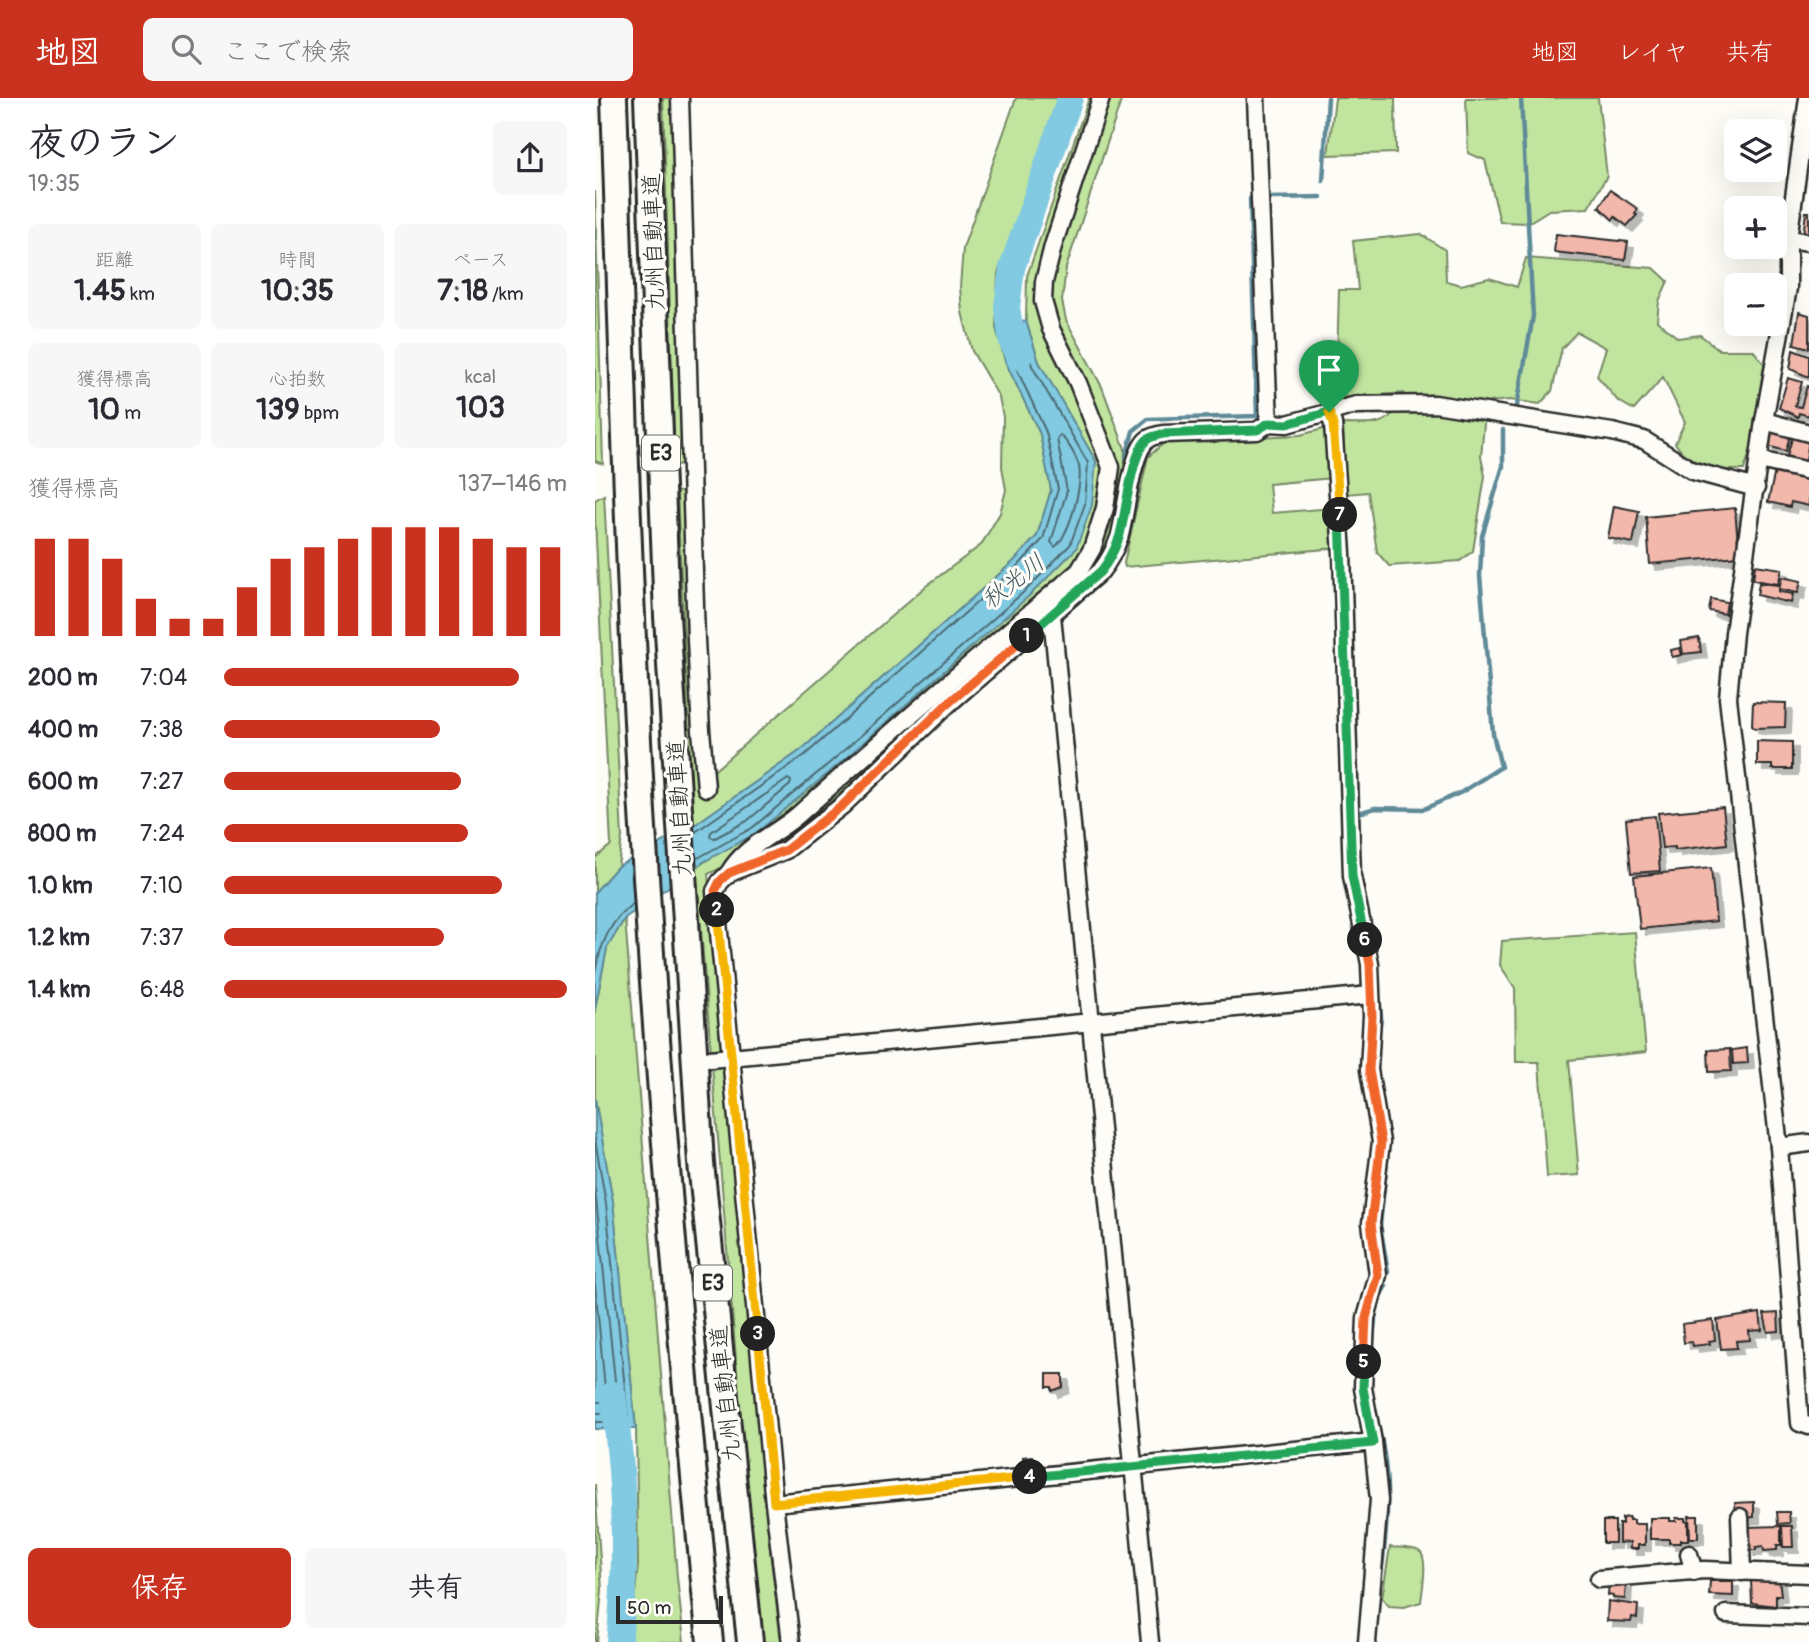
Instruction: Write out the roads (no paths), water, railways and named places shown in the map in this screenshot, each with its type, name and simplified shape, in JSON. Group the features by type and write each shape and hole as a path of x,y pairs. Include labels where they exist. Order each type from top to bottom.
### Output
{"highway":[{"name":"九州自動車道","path":"614,98 632,618 643,829 666,1157 710,1642"},
{"name":"九州自動車道","path":"647,98 666,589 701,1163 750,1642"}],"street":[{"path":"680,98 696,640 706,788"},
{"path":"729,873 746,851 787,825 895,727 1079,571 1091,550 1105,508 1111,467 1078,383 1051,329 1043,301 1044,282 1053,246 1101,98"},
{"path":"1256,98 1269,423"},
{"path":"1808,98 1788,239 1788,288 1764,421 1734,633 1728,698 1802,1362 1800,1423 1809,1426"},
{"path":"1788,239 1809,242"},
{"path":"791,1642 774,1503 715,891 720,881 729,873 786,850 843,805 945,706 1108,563 1119,538 1134,466 1142,445 1149,438 1163,434 1257,430 1269,423 1287,424 1356,405 1435,404 1612,432 1644,440 1692,471 1756,488"},
{"path":"1329,412 1333,424 1342,554 1352,876 1370,964 1372,1016 1369,1070 1381,1142 1371,1223 1378,1275 1366,1318 1363,1388 1373,1443 1379,1500 1367,1642"},
{"path":"1764,421 1809,433"},
{"path":"1759,460 1809,471"},
{"path":"1052,614 1150,1642"},
{"path":"710,1059 1370,995"},
{"path":"1779,1147 1809,1143"},
{"path":"774,1503 1373,1443"},
{"path":"1740,1517 1741,1572"},
{"path":"1689,1554 1695,1572"},
{"path":"1599,1579 1635,1572 1704,1570 1809,1574"},
{"path":"1736,1609 1809,1618"}],"water":[{"path":"1026,321 1039,362 1096,461 1092,505 1076,549 1030,595 838,765 755,834 705,861 625,918 607,948 595,1009 595,892 618,866 693,826 801,750 1014,561 1037,536 1051,490 1040,434 1005,361 996,327"},
{"path":"595,1099 613,1202 636,1429 595,1429"}],"waterway":[{"name":"秋光川","path":"1019,357 1012,342 1007,307 1012,268 1070,98"},
{"path":"1323,181 1328,98"},
{"path":"1517,406 1533,316 1521,98"},
{"path":"1270,198 1321,197"},
{"path":"1126,457 1133,431 1148,419 1257,416 1250,199"},
{"path":"1356,814 1375,808 1424,809 1462,792 1501,767 1493,734 1480,575 1482,536 1503,466 1503,430"},
{"path":"1371,930 1374,949"},
{"path":"1378,1039 1381,1017 1379,996"},
{"path":"1384,1114 1389,1141 1380,1225 1388,1272"},
{"path":"1379,1297 1386,1286"},
{"path":"1372,1349 1376,1309"},
{"name":"秋光川","path":"613,1394 624,1518 619,1642"},
{"path":"1378,1426 1387,1486 1386,1527 1379,1588"}]}
